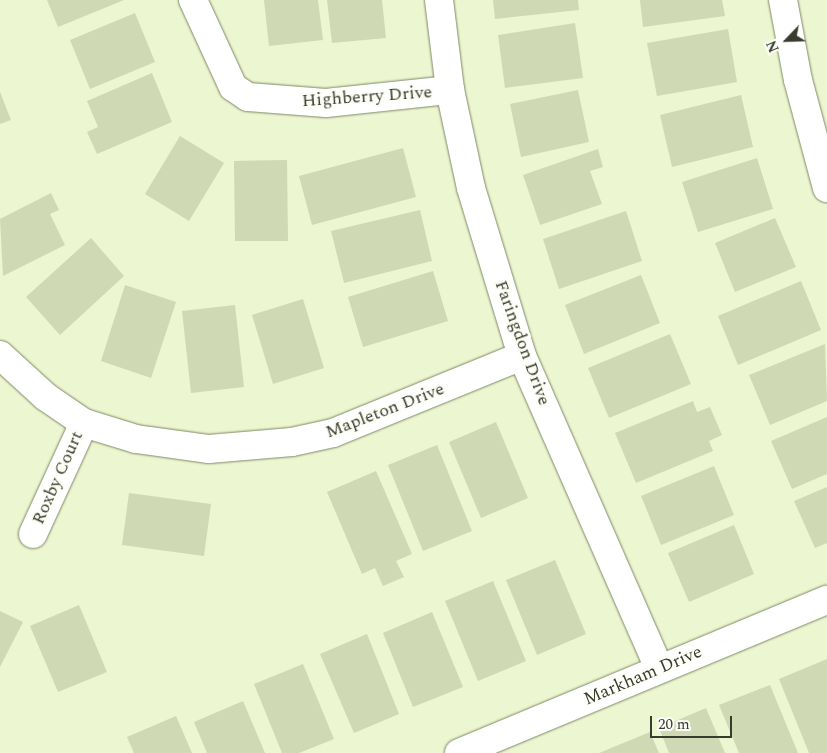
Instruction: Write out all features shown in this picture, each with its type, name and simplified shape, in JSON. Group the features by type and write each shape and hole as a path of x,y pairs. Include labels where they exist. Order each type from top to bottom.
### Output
{"street":[{"name":"Highberry Drive","path":"193,0 233,87 248,97 326,103 450,90"},
{"name":"Faringdon Drive","path":"439,0 450,90 471,188 522,356 659,668"},
{"path":"784,0 798,80 827,188"},
{"name":"Mapleton Drive","path":"0,355 46,397 84,423 171,446 217,449 292,442 333,433 522,356"},
{"name":"Roxby Court","path":"33,534 84,423"},
{"name":"Markham Drive","path":"472,750 659,668 827,600"}],"building":[{"path":"47,0 124,0 58,27"},
{"path":"264,0 318,0 323,40 269,46"},
{"path":"327,0 382,0 386,38 332,43"},
{"path":"493,0 578,0 579,10 495,19"},
{"path":"640,0 722,0 725,16 643,27"},
{"path":"135,13 155,62 90,89 70,40"},
{"path":"575,23 583,78 505,88 498,35"},
{"path":"728,29 737,82 657,96 647,43"},
{"path":"152,73 172,122 97,154 87,132 98,127 87,101"},
{"path":"578,90 589,142 521,157 510,104"},
{"path":"0,92 11,120 0,124"},
{"path":"741,95 753,147 672,167 660,115"},
{"path":"180,136 224,163 189,221 145,194"},
{"path":"403,148 416,197 312,225 299,176"},
{"path":"598,149 603,167 590,171 602,204 540,225 523,175"},
{"path":"757,158 773,209 698,232 682,182"},
{"path":"287,160 288,241 235,241 234,161"},
{"path":"51,193 59,210 50,214 65,245 3,276 0,219"},
{"path":"420,210 432,261 344,283 331,231"},
{"path":"626,211 642,261 559,289 543,239"},
{"path":"775,218 796,267 735,292 715,243"},
{"path":"91,238 124,276 60,335 26,297"},
{"path":"433,271 448,321 363,347 348,297"},
{"path":"641,275 660,323 584,354 565,305"},
{"path":"801,281 821,330 738,365 718,316"},
{"path":"125,285 176,302 151,378 101,361"},
{"path":"303,299 324,368 273,384 252,315"},
{"path":"235,305 244,387 191,393 182,311"},
{"path":"670,334 691,384 609,418 588,368"},
{"path":"825,344 827,401 770,425 749,375"},
{"path":"693,401 697,412 710,407 722,435 709,441 713,451 636,483 615,433"},
{"path":"827,417 827,474 792,489 771,441"},
{"path":"496,422 528,498 481,518 449,442"},
{"path":"437,445 472,531 423,551 388,465"},
{"path":"714,466 734,515 661,545 641,496"},
{"path":"376,471 412,554 396,561 404,577 383,586 375,568 362,574 327,492"},
{"path":"827,487 827,543 815,548 794,501"},
{"path":"129,493 211,504 204,556 122,545"},
{"path":"734,525 754,574 689,602 668,553"},
{"path":"555,560 586,634 537,655 506,580"},
{"path":"493,581 526,661 478,681 445,601"},
{"path":"79,605 107,672 58,692 30,626"},
{"path":"0,611 23,622 0,667"},
{"path":"432,612 463,687 413,707 383,633"},
{"path":"367,634 399,714 354,733 320,654"},
{"path":"827,659 827,753 809,753 779,679"},
{"path":"303,664 334,739 299,753 282,753 254,684"},
{"path":"770,685 798,753 739,753 719,705"},
{"path":"243,701 265,753 207,753 194,722"},
{"path":"706,708 725,753 669,753 659,728"},
{"path":"176,716 192,753 134,753 127,737"},
{"path":"650,732 659,753 599,753"}]}
